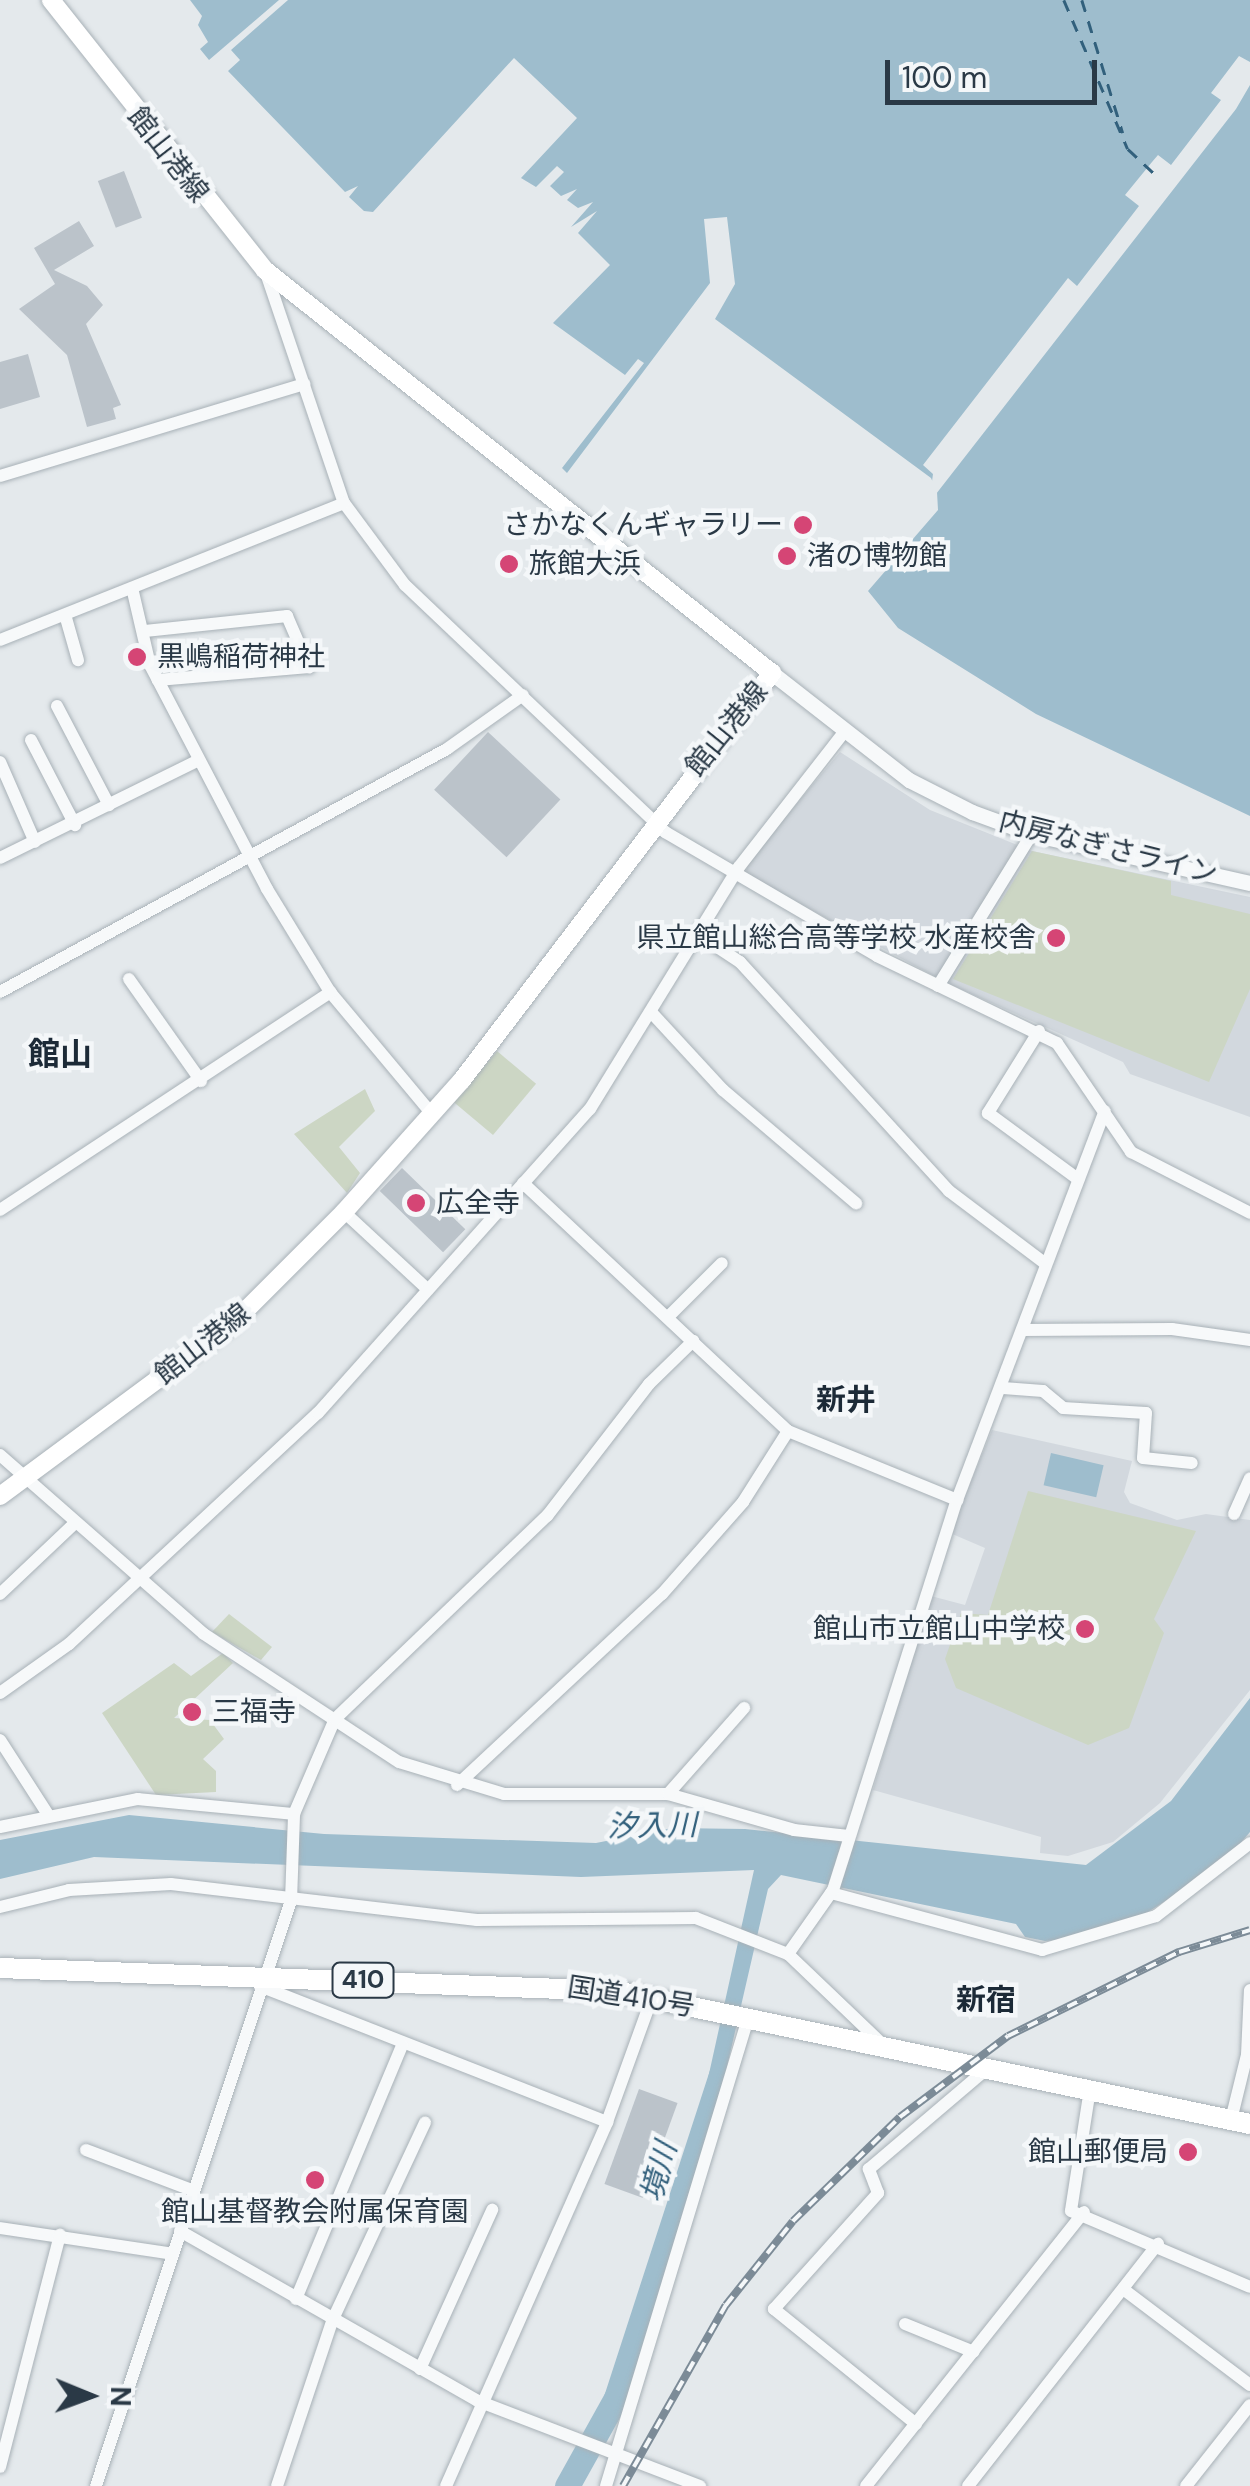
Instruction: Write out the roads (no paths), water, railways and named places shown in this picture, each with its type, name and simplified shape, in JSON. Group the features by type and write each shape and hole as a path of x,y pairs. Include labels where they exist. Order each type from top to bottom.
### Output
{"highway":[{"name":"国道410号","path":"0,1968 262,1982 531,1984 652,1998 1240,2122"}],"main road":[{"name":"館山港線","path":"0,1496 231,1324 344,1212 432,1114 654,821 772,673 266,270 51,0"}],"street":[{"path":"266,270 344,503 405,585 654,821 735,877 938,986 1038,1031 1066,1050 1131,1152 1250,1213"},
{"path":"0,476 304,384"},
{"path":"0,640 133,592 344,503"},
{"path":"133,592 158,680 250,856 330,992 432,1114"},
{"path":"146,631 287,616 309,666 158,680"},
{"path":"66,618 78,660"},
{"name":"内房なぎさライン","path":"772,673 844,732 934,794 1032,834 1250,883"},
{"path":"0,992 447,749 523,695"},
{"path":"57,706 109,806"},
{"path":"0,1693 69,1644 318,1413 590,1108 696,934 844,732"},
{"path":"31,740 75,824"},
{"path":"0,858 197,760"},
{"path":"0,762 35,842"},
{"path":"938,986 1032,834"},
{"path":"696,934 740,962 949,1191 1046,1264"},
{"path":"130,980 201,1081"},
{"path":"0,1210 201,1081 330,992"},
{"path":"651,1012 723,1090 856,1203"},
{"path":"1038,1031 988,1113 1078,1179"},
{"path":"788,1954 832,1892 958,1500 1105,1111"},
{"path":"523,1183 788,1431 958,1500"},
{"path":"344,1212 426,1288"},
{"path":"668,1317 722,1262"},
{"path":"1022,1330 1172,1329 1250,1340"},
{"path":"96,2486 291,1901 289,1872 294,1820 335,1719 547,1516 649,1384 693,1341"},
{"path":"1003,1388 1043,1391 1063,1408 1146,1412 1143,1458 1192,1463"},
{"path":"457,1785 662,1594 743,1502 788,1431"},
{"path":"0,1455 72,1526 135,1579 399,1762 457,1785 504,1794 668,1794 794,1830 848,1839"},
{"path":"1234,1514 1250,1478"},
{"path":"0,1594 72,1526"},
{"path":"668,1794 744,1708"},
{"path":"0,1740 47,1813"},
{"path":"0,1827 47,1813 138,1800 294,1820"},
{"path":"832,1892 1042,1950 1156,1916 1250,1843"},
{"path":"0,1907 69,1890 171,1884 477,1920 644,1915 738,1929 788,1954 887,2048"},
{"path":"262,1982 402,2045 607,2122"},
{"path":"1240,2122 1249,2056 1250,1990"},
{"path":"446,2486 478,2401 607,2122 652,1998"},
{"path":"606,2486 609,2456 747,2017"},
{"path":"296,2299 402,2045"},
{"path":"916,2424 774,2309 878,2193 870,2169 989,2067"},
{"path":"1090,2089 1071,2211 1084,2212 1250,2288"},
{"path":"277,2486 333,2319 425,2123"},
{"path":"86,2150 192,2190"},
{"path":"420,2369 492,2210"},
{"path":"866,2486 1084,2212"},
{"path":"0,2228 173,2254"},
{"path":"180,2231 478,2401 609,2456 700,2486"},
{"path":"0,2466 60,2235"},
{"path":"969,2486 1127,2292 1158,2244"},
{"path":"1127,2292 1250,2385"},
{"path":"906,2324 974,2352"},
{"path":"1186,2486 1250,2405"}],"water":[{"path":"190,0 279,0 209,60 200,49 208,42 198,25 202,16"},
{"path":"288,0 1250,0 1250,816 1036,714 898,628 868,591 938,510 937,492 931,478 715,319 735,284 727,217 704,219 710,283 567,473 562,468 644,363 638,359 625,375 553,323 610,265 578,233 597,211 571,227 593,202 578,208 567,200 577,189 561,196 550,186 564,172 557,166 536,187 521,178 577,118 514,58 373,212 364,211 349,197 358,186 345,192 228,71 240,60 231,50"},
{"path":"1051,1453 1104,1465 1096,1497 1044,1485"},
{"path":"1250,1698 1250,1832 1221,1866 1140,1917 1086,1938 1045,1941 1025,1937 1016,1924 781,1875 768,1889 717,2110 703,2101 754,1870 581,1877 94,1857 0,1879 0,1840 129,1815 324,1834 596,1843 672,1828 745,1829 1086,1865 1171,1801"}],"waterway":[{"name":"境川","path":"567,2486 616,2398 721,2075"}],"railway":[{"path":"623,2486 726,2305 793,2221 900,2117 1008,2036 1179,1952 1250,1930"}],"place":[{"name":"さかなくんギャラリー","path":"803,525"},
{"name":"渚の博物館","path":"787,556"},
{"name":"旅館大浜","path":"509,564"},
{"name":"黒嶋稲荷神社","path":"137,657"},
{"name":"県立館山総合高等学校 水産校舎","path":"1056,938"},
{"name":"広全寺","path":"416,1203"},
{"name":"館山市立館山中学校","path":"1085,1629"},
{"name":"三福寺","path":"192,1712"},
{"name":"館山郵便局","path":"1188,2152"},
{"name":"館山基督教会附属保育園","path":"315,2180"}],"district":[{"name":"館山","path":"60,1054"},
{"name":"新井","path":"846,1400"},
{"name":"新宿","path":"986,2000"}],"water label":[{"name":"汐入川","path":"652,1826"}]}
